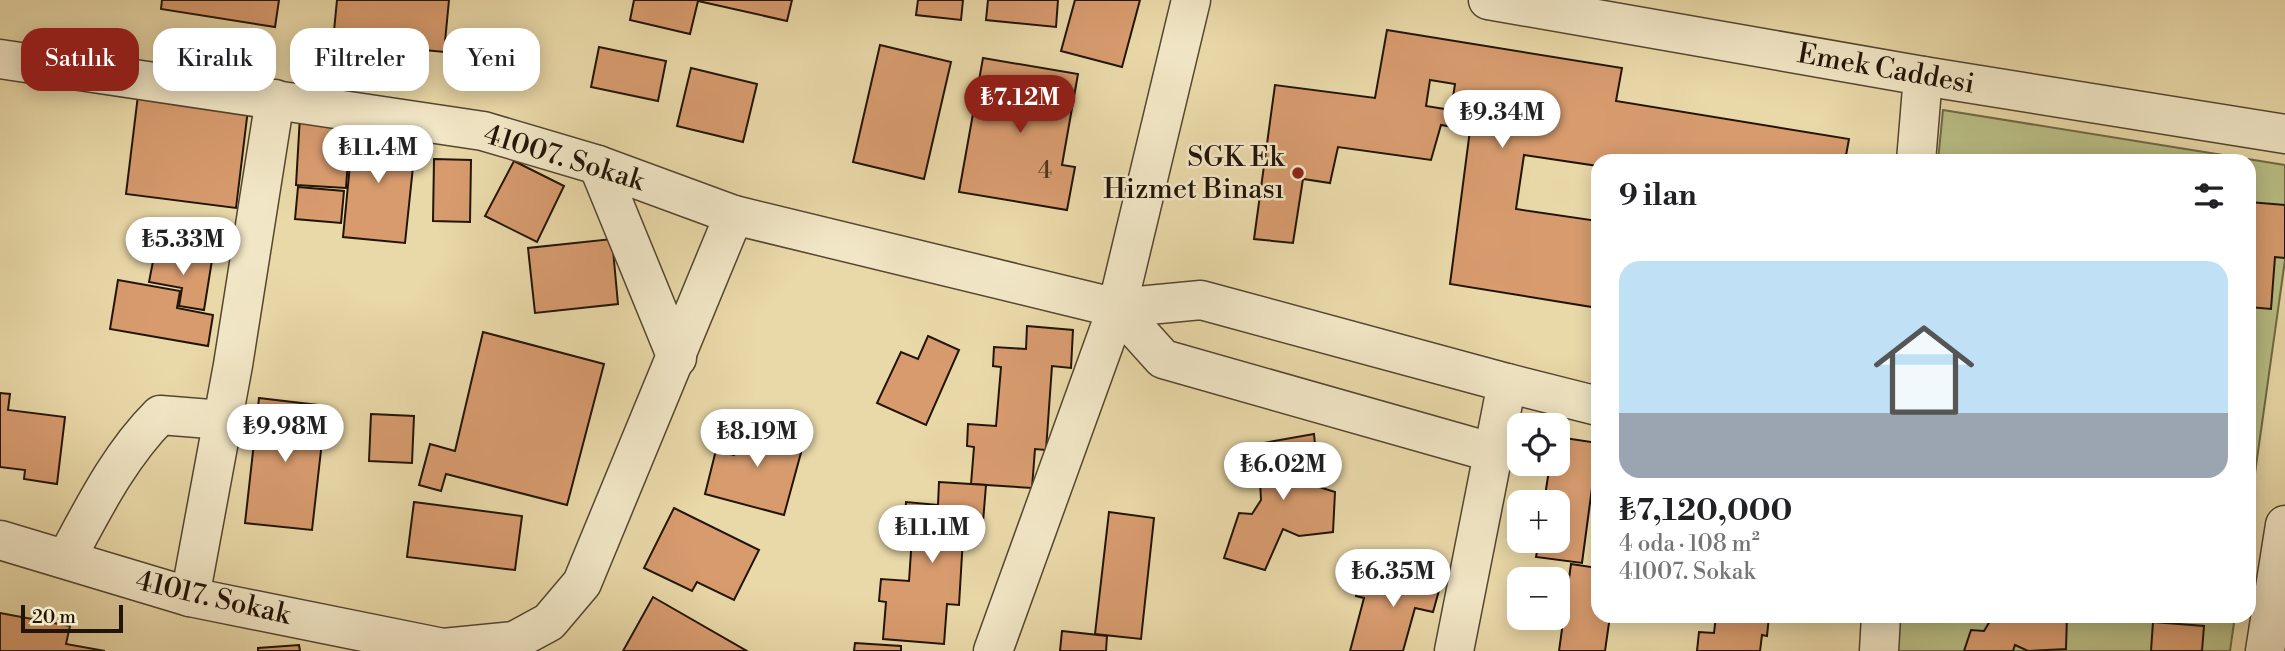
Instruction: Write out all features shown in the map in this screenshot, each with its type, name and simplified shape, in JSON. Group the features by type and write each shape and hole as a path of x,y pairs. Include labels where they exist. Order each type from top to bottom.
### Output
{"street":[{"path":"993,651 1117,308 1191,0"},
{"name":"Emek Caddesi","path":"1488,0 1923,76 2285,134"},
{"name":"41007. Sokak","path":"0,59 483,131 598,165 734,215 1117,308 1201,300 1591,404"},
{"path":"1917,154 1923,76"},
{"path":"190,597 223,420 275,99"},
{"path":"598,165 677,358"},
{"path":"677,358 734,215"},
{"path":"1117,308 1163,359 1494,453"},
{"name":"41017. Sokak","path":"0,540 190,597 443,648 514,641 549,622 582,583 677,358"},
{"path":"1454,651 1507,383"},
{"path":"65,559 106,483 160,415 223,420"},
{"path":"2265,651 2285,525"},
{"path":"1879,651 1881,623"}],"green space":[{"path":"1943,110 2217,154 1939,154"},
{"path":"2256,160 2285,165 2285,260 2256,466"},
{"path":"1896,623 2234,623 2230,651 1893,651"}],"building":[{"path":"162,0 279,0 275,27 161,9"},
{"path":"337,0 449,0 446,28 443,28 443,52 429,51 429,28 334,28"},
{"path":"634,0 792,0 787,21 698,1 690,34 630,20"},
{"path":"918,0 963,0 961,20 916,15"},
{"path":"988,0 1058,0 1056,27 986,20"},
{"path":"1075,0 1140,0 1122,67 1061,51"},
{"name":"SGK Ek Hizmet Binası","path":"1387,30 1622,68 1616,101 1849,139 1846,154 1591,154 1591,165 1524,155 1516,209 1591,220 1591,307 1450,284 1470,130 1441,125 1431,160 1338,147 1330,183 1303,179 1293,243 1254,239 1275,85 1375,98","holes":["1430,80 1455,84 1451,110 1426,106"]},
{"path":"880,45 951,62 924,179 853,162"},
{"path":"599,47 666,61 658,101 591,87"},
{"path":"983,58 1078,74 1062,165 1075,167 1067,210 959,192"},
{"path":"691,68 757,84 743,142 677,126"},
{"path":"139,87 153,89 153,91 249,101 236,208 126,194"},
{"path":"300,116 351,119 346,188 296,185"},
{"path":"354,123 406,128 403,155 414,157 405,243 343,237"},
{"path":"434,159 471,160 470,222 433,221"},
{"path":"514,161 564,186 537,242 485,216"},
{"path":"298,187 344,191 341,223 295,219"},
{"path":"2256,203 2285,205 2285,258 2275,257 2271,309 2256,308"},
{"path":"612,239 618,304 535,313 528,248"},
{"path":"155,251 212,260 204,310 179,306 182,288 149,282"},
{"path":"118,280 180,291 177,308 213,315 208,346 110,329"},
{"path":"1027,326 1073,330 1071,368 1052,366 1046,450 1035,449 1032,488 971,484 974,447 967,446 968,424 996,426 1001,367 993,366 994,347 1026,349"},
{"path":"483,332 604,364 567,505 446,474 441,491 419,485 430,444 455,451"},
{"path":"928,336 959,350 926,425 877,403 901,352 918,359"},
{"path":"0,393 10,394 8,410 65,417 57,484 24,479 25,470 0,467"},
{"path":"259,398 326,406 312,530 245,523"},
{"path":"371,414 414,416 412,463 369,461"},
{"path":"744,422 805,438 784,515 705,494 716,450 734,455"},
{"path":"1314,434 1319,487 1335,492 1333,532 1299,536 1283,529 1265,570 1224,558 1239,513 1252,514 1261,500 1258,444"},
{"path":"1570,439 1591,442 1591,496 1582,563 1536,557 1537,553 1570,553 1570,490 1546,490 1548,476 1570,476"},
{"path":"939,482 986,485 983,522 964,521 959,605 947,604 944,644 883,639 886,602 879,601 881,579 909,581 913,522 905,522 906,502 938,505"},
{"path":"414,502 522,516 515,570 407,557"},
{"path":"674,508 759,550 734,600 697,582 692,591 644,568"},
{"path":"1109,512 1154,518 1141,639 1095,634"},
{"path":"1398,564 1443,576 1433,612 1415,608 1403,651 1350,651 1364,598 1356,596 1361,578 1392,586"},
{"path":"1571,564 1591,567 1591,623 1609,623 1605,651 1559,651 1562,630 1570,630"},
{"path":"653,597 747,651 623,651"},
{"path":"0,613 70,626 66,644 105,651 0,651"},
{"path":"1715,623 1768,623 1767,636 1762,635 1760,651 1697,651 1699,632 1714,633"},
{"path":"1989,623 2067,623 2066,649 2028,651 2015,645 2013,651 1964,651 1971,630 1984,631"},
{"path":"2153,623 2204,626 2202,651 2151,651"},
{"path":"1062,631 1107,636 1106,651 1060,651"},
{"path":"855,643 901,646 901,651 854,651"},
{"path":"299,645 300,651 258,651 258,648"}],"place":[{"name":"SGK Ek Hizmet Binası","path":"1298,173"}]}
